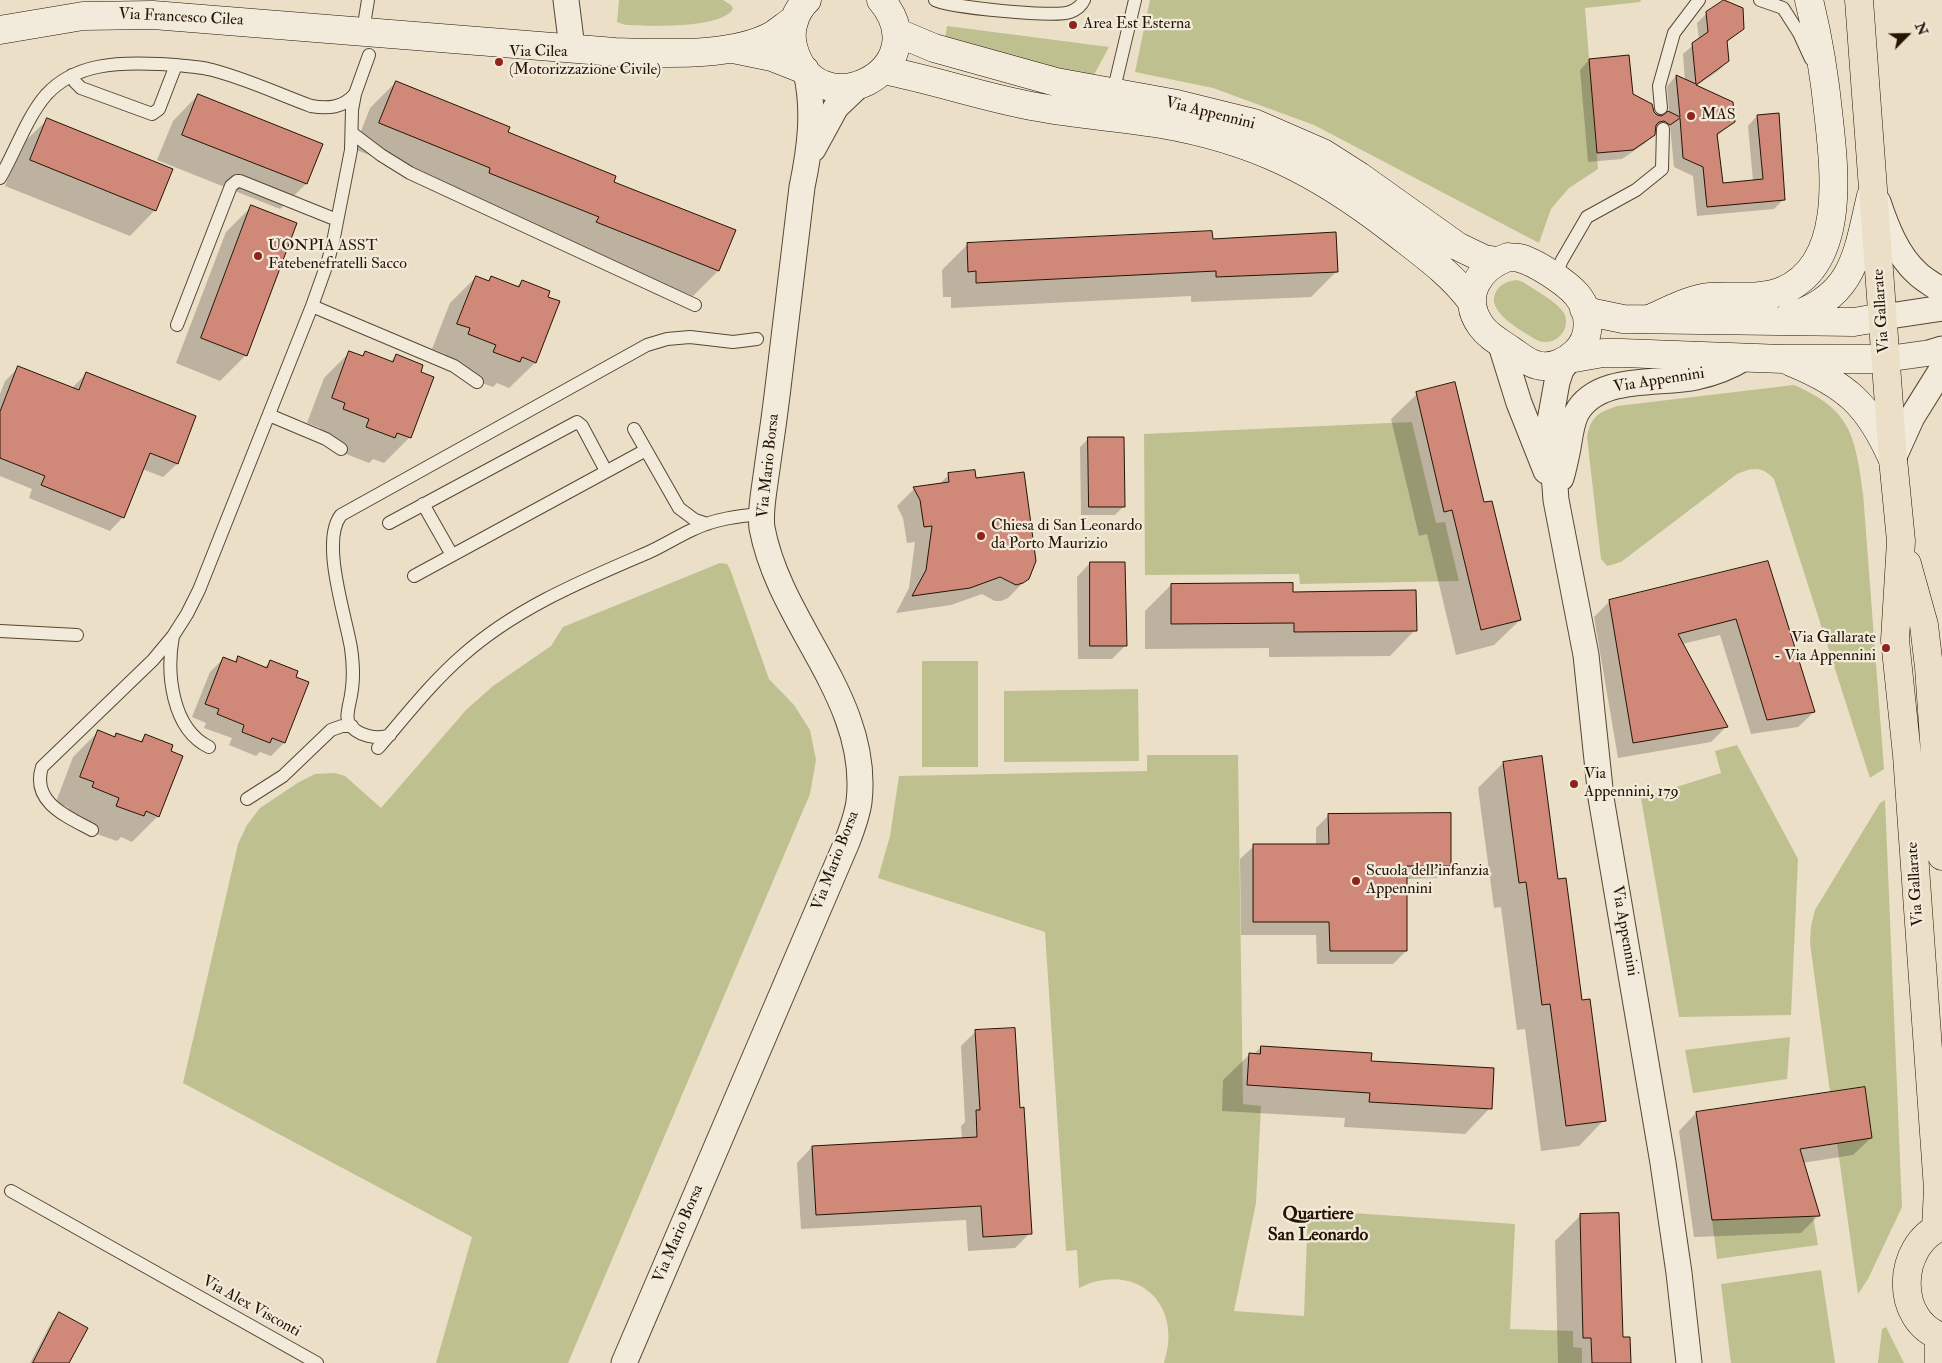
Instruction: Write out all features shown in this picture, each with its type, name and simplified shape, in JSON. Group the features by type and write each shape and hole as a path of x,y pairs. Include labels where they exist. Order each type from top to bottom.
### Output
{"main road":[{"path":"1844,0 1864,81"},
{"path":"1859,0 1864,81"},
{"name":"Via Gallarate","path":"1864,81 1893,461 1901,541 1895,640 1907,755 1938,1189 1939,1227"},
{"name":"Via Gallarate","path":"1901,541 1935,666 1942,856"},
{"path":"1939,1227 1918,1244 1908,1266 1906,1291 1912,1309 1923,1325 1940,1337 1939,1363"}],"street":[{"path":"566,0 572,48"},
{"path":"857,87 867,83 883,70 894,51 896,32 891,13 881,0"},
{"path":"1649,319 1682,305 1708,297 1758,296 1782,291 1806,274 1820,255 1826,238 1833,205 1834,173 1826,91 1809,0"},
{"name":"Via Francesco Cilea","path":"0,30 83,16 188,16 366,43 572,48 652,53 729,49 742,46 772,35 801,9"},
{"path":"801,9 792,42 796,56 806,71"},
{"name":"Via Appennini","path":"896,32 934,48 1056,82 1216,113 1254,123 1323,153 1359,176 1457,246 1477,256 1496,261 1519,258 1531,262 1576,293 1584,309 1588,326 1587,338 1580,349 1561,370 1550,415 1556,500 1586,655 1601,798 1666,1178 1690,1363"},
{"name":"Via Francesco Cilea","path":"729,49 772,57 806,71 821,83 834,87 857,87"},
{"name":"Via Appennini","path":"883,70 925,78 999,99 1038,107 1160,124 1233,140 1267,153 1306,172 1336,190 1377,218 1441,268 1459,284 1472,302 1475,315 1481,326 1528,362 1538,366 1561,363 1569,359 1596,354 1622,353 1783,359 1886,359"},
{"name":"Via Mario Borsa","path":"624,1363 847,842 856,816 858,803 860,775 853,734 838,696 787,599 766,543 761,514 782,362 802,187 807,163 811,114 806,71"},
{"name":"Via Mario Borsa","path":"807,163 828,119 844,97 857,87"},
{"path":"1873,190 1889,232 1910,266 1916,273 1942,291"},
{"path":"1776,321 1801,314 1816,307 1842,285 1857,255 1873,190"},
{"path":"1472,302 1477,280 1496,261"},
{"path":"1584,309 1611,317 1649,319 1854,322 1942,308"},
{"name":"Via Appennini","path":"1500,342 1519,403 1556,500"},
{"path":"1886,359 1929,353 1942,349"},
{"name":"Via Appennini","path":"1556,500 1572,424 1582,406 1590,398 1609,388 1695,377 1725,369 1746,357"},
{"name":"Via Appennini","path":"1783,359 1828,379 1854,399 1869,414 1882,436 1893,461"},
{"path":"1893,461 1912,417 1942,369"}],"lane":[{"path":"92,830 66,816 44,798 39,776 42,767 126,687 174,636 199,590 312,306 328,261 348,164 352,134 352,110 366,43 368,0"},
{"path":"935,0 1001,5 1050,14 1069,6 1083,4 1084,0"},
{"path":"1113,93 1135,0"},
{"path":"1661,108 1659,86 1674,33 1699,0"},
{"path":"1760,0 1783,8 1799,33 1826,91"},
{"path":"0,178 34,112 45,96 72,75 92,68 128,62 207,69 311,106 322,108 343,104 355,94"},
{"path":"72,75 75,82 81,88 152,114 158,109 176,65"},
{"path":"1554,278 1586,217 1636,190 1662,169 1664,129"},
{"path":"352,134 380,155 410,173 694,305"},
{"path":"177,324 231,186 234,183 240,181 337,220"},
{"path":"312,306 454,366 477,382"},
{"path":"390,735 383,738 369,737 352,726 347,715 354,685 353,661 333,555 334,530 336,522 341,515 647,345 667,339 690,337 733,342 757,339"},
{"path":"269,415 326,439 341,450"},
{"path":"389,523 576,422 582,426 606,471"},
{"path":"634,429 679,508 695,520 707,524"},
{"path":"414,576 646,450"},
{"path":"423,504 452,555"},
{"path":"378,748 442,676 463,656 513,618 563,589 658,548 707,524 730,517 761,514"},
{"path":"0,631 77,635"},
{"path":"174,636 170,666 175,697 180,713 186,728 198,742 210,747"},
{"path":"247,799 283,776 332,730 342,726 352,726"},
{"name":"Via Alex Visconti","path":"11,1191 317,1363"}],"green space":[{"path":"619,0 723,0 731,5 733,9 726,15 700,23 666,26 626,25 617,22"},
{"path":"1150,0 1641,0 1640,2 1585,8 1598,169 1569,188 1551,209 1539,243 1314,125 1213,88 1135,72"},
{"path":"947,26 1109,47 1091,80 945,38"},
{"path":"1517,280 1546,297 1558,306 1565,315 1565,328 1553,341 1541,342 1535,339 1513,325 1499,312 1494,298 1497,290 1506,283"},
{"path":"1794,385 1828,404 1839,415 1853,440 1857,455 1863,493 1884,769 1870,778 1774,479 1770,475 1757,469 1737,474 1621,562 1607,566 1601,559 1587,437 1596,416 1617,406"},
{"path":"1412,422 1436,523 1445,522 1459,581 1300,584 1299,574 1145,575 1144,434"},
{"path":"720,563 727,564 730,569 769,679 794,705 810,730 816,760 810,794 568,1363 436,1363 472,1237 183,1083 238,844 247,825 260,808 299,782 315,774 335,773 345,776 381,808 466,710 493,686 551,646 563,627"},
{"path":"922,661 978,661 978,767 922,767"},
{"path":"1138,689 1139,761 1004,762 1004,691"},
{"path":"1737,745 1798,859 1791,1015 1679,1017 1641,798 1721,773 1715,751"},
{"path":"1147,755 1238,755 1243,1104 1261,1106 1256,1203 1234,1311 1304,1316 1308,1210 1515,1224 1510,1329 1573,1331 1573,1347 1582,1348 1582,1363 1164,1363 1168,1341 1167,1322 1161,1306 1150,1292 1136,1284 1119,1279 1100,1281 1079,1288 1077,1250 1066,1251 1045,932 878,878 890,836 899,776 1147,771"},
{"path":"1885,800 1902,1207 1868,1279 1858,1294 1837,1143 1872,1138 1865,1087 1830,1092 1810,943 1811,926 1815,910 1880,803"},
{"path":"1790,1037 1787,1079 1693,1093 1685,1050"},
{"path":"1813,1216 1818,1245 1717,1259 1712,1220"},
{"path":"1821,1270 1835,1363 1731,1363 1721,1284"},
{"path":"1886,1327 1904,1363 1878,1363 1882,1329"}],"building":[{"path":"1724,0 1743,8 1744,29 1727,41 1729,61 1696,85 1733,102 1735,122 1717,134 1723,183 1763,179 1757,115 1779,113 1785,200 1707,207 1703,167 1683,158 1680,118 1670,125 1664,121 1659,122 1656,125 1655,135 1633,150 1597,153 1589,59 1629,55 1633,94 1652,104 1657,115 1662,116 1668,111 1680,117 1676,75 1696,84 1692,43 1708,32 1706,12"},
{"path":"396,81 510,127 508,132 616,176 614,182 736,230 719,271 596,222 599,217 489,173 490,168 379,123"},
{"path":"198,94 323,144 307,184 182,135"},
{"path":"47,118 173,169 156,211 30,160"},
{"name":"UONPIA ASST Fatebenefratelli Sacco","path":"251,205 297,223 247,356 201,338"},
{"path":"1212,231 1213,239 1336,232 1338,272 1216,277 1216,271 976,283 976,271 968,272 967,243"},
{"path":"476,276 489,281 491,276 519,287 522,280 550,291 548,297 560,301 536,363 522,357 520,362 493,352 496,345 468,334 470,328 457,324"},
{"path":"349,351 363,356 365,351 393,362 396,354 423,365 421,372 434,377 411,438 397,433 395,438 366,427 369,419 343,409 345,403 332,398"},
{"path":"18,366 79,390 86,372 196,416 178,464 150,453 124,518 41,485 45,476 0,458 0,412"},
{"path":"1455,382 1484,502 1492,501 1521,620 1481,630 1452,510 1444,512 1416,392"},
{"path":"1088,437 1124,437 1125,507 1089,507"},
{"name":"Chiesa di San Leonardo da Porto Maurizio","path":"975,470 976,478 1024,472 1036,561 1029,579 1016,585 1000,577 970,588 912,596 926,570 932,526 924,527 920,500 913,487 949,482 948,473"},
{"path":"1768,561 1815,712 1767,720 1736,619 1678,634 1728,727 1633,743 1609,600"},
{"path":"1090,562 1125,562 1127,646 1090,646"},
{"path":"1293,583 1293,592 1416,590 1417,631 1294,632 1294,623 1171,624 1171,584"},
{"path":"238,656 267,668 270,660 298,671 296,677 309,682 285,743 272,738 270,743 242,732 244,725 217,714 219,709 205,704 223,657 236,662"},
{"path":"98,730 115,737 116,733 142,742 145,734 173,745 171,751 183,756 159,817 146,811 144,816 116,806 119,798 92,787 94,782 80,777"},
{"path":"1542,756 1558,879 1566,878 1582,1000 1590,999 1606,1121 1566,1126 1550,1004 1542,1005 1526,882 1519,883 1503,762"},
{"path":"1451,813 1451,866 1407,866 1407,951 1330,951 1329,922 1253,922 1253,844 1329,844 1328,814"},
{"path":"1015,1028 1020,1108 1024,1107 1032,1234 983,1237 981,1206 816,1215 812,1146 977,1137 976,1110 980,1110 975,1030"},
{"path":"1261,1046 1372,1053 1371,1061 1494,1068 1492,1109 1369,1102 1370,1093 1247,1085 1249,1053 1260,1054"},
{"path":"1865,1087 1872,1138 1800,1149 1820,1216 1712,1220 1696,1112"},
{"path":"1619,1213 1623,1337 1630,1337 1631,1363 1592,1363 1591,1338 1583,1338 1580,1214"},
{"path":"59,1312 88,1328 69,1363 33,1363"}],"place":[{"name":"Area Est Esterna","path":"1073,25"},
{"name":"Via Cilea (Motorizzazione Civile)","path":"499,62"},
{"name":"MAS","path":"1691,116"},
{"name":"UONPIA ASST Fatebenefratelli Sacco","path":"258,256"},
{"name":"Chiesa di San Leonardo da Porto Maurizio","path":"981,536"},
{"name":"Via Gallarate - Via Appennini","path":"1886,648"},
{"name":"Via Appennini, 179","path":"1574,784"},
{"name":"Scuola dell'infanzia Appennini","path":"1356,881"}],"district":[{"name":"Quartiere San Leonardo","path":"1318,1225"}]}
